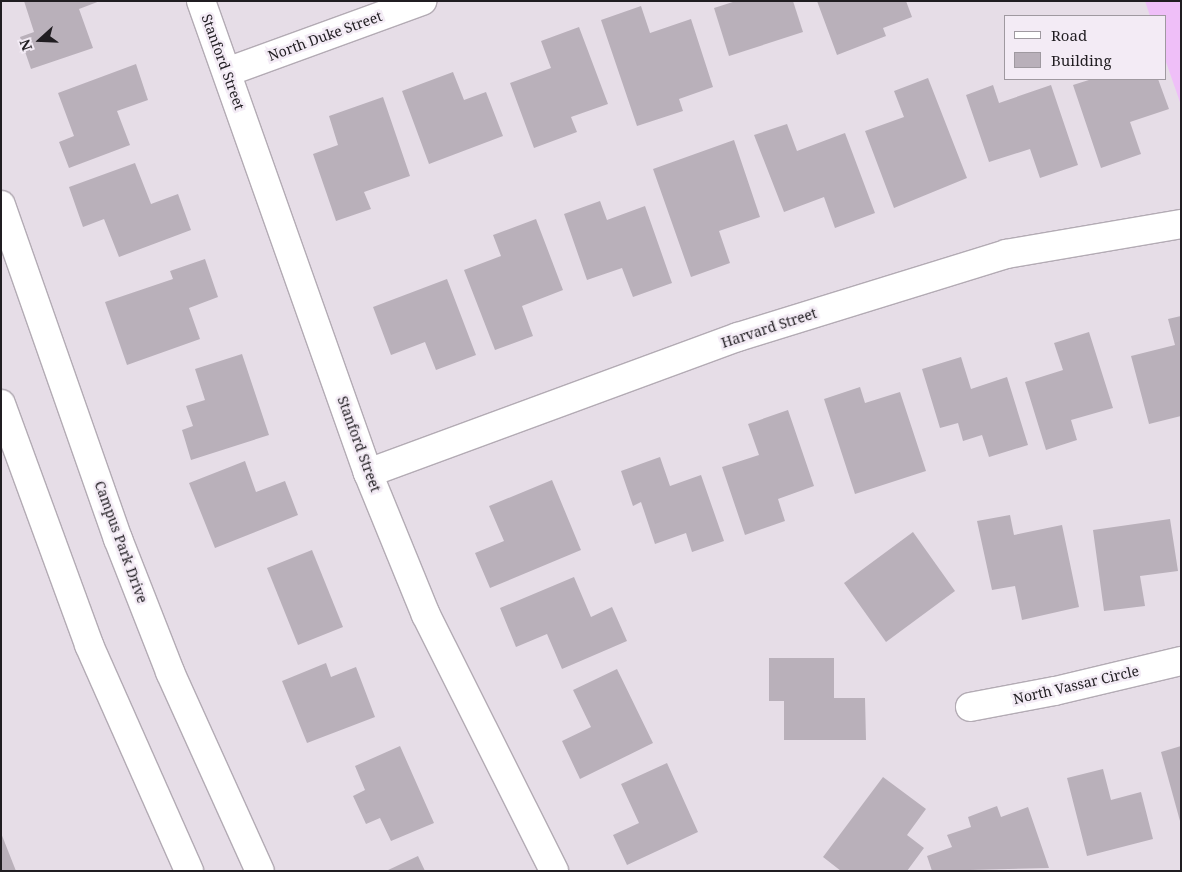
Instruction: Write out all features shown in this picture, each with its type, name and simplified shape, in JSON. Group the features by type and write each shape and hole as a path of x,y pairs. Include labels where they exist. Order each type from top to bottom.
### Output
{"street":[{"name":"Stanford Street","path":"201,1 228,72 368,473 426,615 554,871"},
{"name":"North Duke Street","path":"228,72 422,1"},
{"name":"Campus Park Drive","path":"1,205 118,539 170,672 260,871"},
{"name":"Harvard Street","path":"368,473 738,336 988,260 1181,224"},
{"path":"1,404 89,645 189,871"},
{"name":"North Vassar Circle","path":"970,707 1055,691 1181,661"}],"shaded area":[{"path":"1145,1 1181,1 1181,105 1167,65 1167,15 1150,15"}],"building":[{"path":"24,1 100,1 79,9 93,48 31,69 20,37 34,32"},
{"path":"736,1 793,1 803,32 729,56 714,8"},
{"path":"817,1 906,1 912,17 883,28 886,36 837,55"},
{"path":"641,6 650,33 691,19 713,87 679,99 683,111 637,126 601,20"},
{"path":"579,27 608,104 571,117 577,132 534,148 510,83 551,68 541,41"},
{"path":"136,64 148,100 117,111 130,145 69,168 59,142 74,136 58,93"},
{"path":"453,72 464,100 486,92 503,136 429,164 402,91"},
{"path":"928,78 967,178 894,208 865,131 904,117 894,91"},
{"path":"1089,80 1158,80 1169,109 1130,122 1141,154 1101,168 1073,85"},
{"path":"993,85 999,103 1051,85 1078,165 1040,178 1030,149 989,162 966,95"},
{"path":"383,97 410,176 364,192 371,209 336,221 313,154 338,145 329,116"},
{"path":"787,124 797,151 845,133 875,213 835,228 824,197 784,212 754,135"},
{"path":"734,140 760,217 719,231 730,263 691,277 653,169"},
{"path":"135,163 151,204 178,194 191,230 119,257 104,219 83,227 69,187"},
{"path":"600,201 607,220 645,206 672,283 633,297 622,268 587,280 564,214"},
{"path":"536,219 563,290 522,306 533,336 495,350 464,270 501,256 493,235"},
{"path":"205,259 218,297 189,308 200,339 127,365 105,302 173,279 170,271"},
{"path":"447,279 476,355 436,370 425,342 391,355 373,307"},
{"path":"1181,316 1181,416 1149,424 1131,356 1175,345 1168,319"},
{"path":"1089,332 1113,408 1071,420 1077,440 1046,450 1025,382 1063,370 1054,343"},
{"path":"242,354 269,435 191,460 182,430 193,426 186,406 205,400 195,369"},
{"path":"961,357 971,389 1007,377 1028,445 989,457 982,435 963,441 958,423 940,428 922,369"},
{"path":"860,387 865,403 900,392 926,471 855,494 824,399"},
{"path":"788,410 814,486 778,499 785,521 745,535 722,467 759,455 748,424"},
{"path":"660,457 670,486 701,475 724,541 692,552 686,533 655,544 641,502 633,506 621,471"},
{"path":"245,461 256,492 285,481 298,515 215,548 189,483"},
{"path":"552,480 581,550 490,588 475,553 504,541 489,506"},
{"path":"1010,515 1014,535 1062,525 1079,607 1022,620 1015,586 992,590 977,521"},
{"path":"1170,519 1178,571 1140,576 1145,606 1104,611 1093,530"},
{"path":"913,532 955,591 886,642 844,583"},
{"path":"312,550 343,627 298,645 267,568"},
{"path":"574,577 591,617 612,607 627,641 562,669 547,634 516,647 500,608"},
{"path":"769,658 834,658 834,698 865,698 866,740 784,740 784,701 769,701"},
{"path":"326,663 331,677 356,667 375,717 307,743 282,681"},
{"path":"617,669 653,743 580,779 562,741 591,727 573,690"},
{"path":"400,746 434,823 391,841 380,818 366,824 353,796 365,790 355,766"},
{"path":"1181,746 1181,821 1180,821 1161,752"},
{"path":"667,763 698,832 627,865 613,835 639,823 621,784"},
{"path":"1103,769 1111,800 1141,792 1153,839 1087,856 1067,778"},
{"path":"883,777 926,809 907,835 924,848 907,871 841,871 823,857"},
{"path":"997,806 1001,817 1028,807 1049,868 932,871 927,856 952,847 947,835 971,827 968,817"},
{"path":"1,833 16,871 1,871"},
{"path":"418,856 425,871 386,871"}]}
